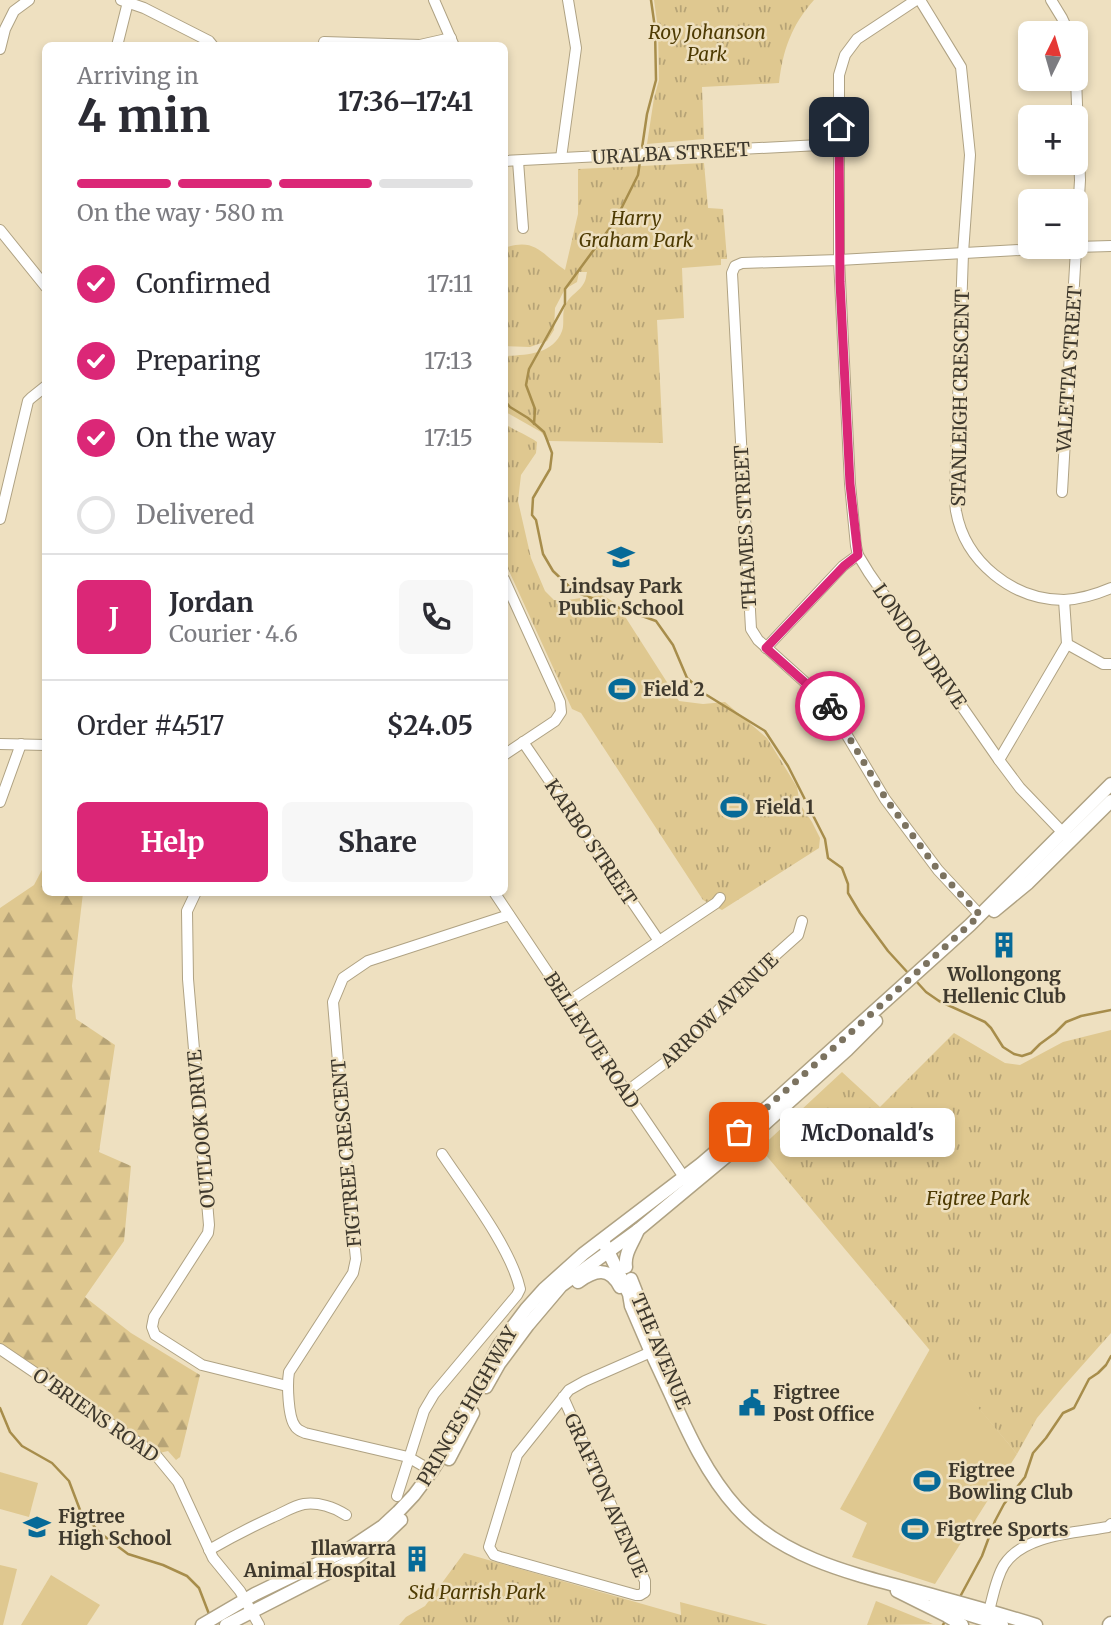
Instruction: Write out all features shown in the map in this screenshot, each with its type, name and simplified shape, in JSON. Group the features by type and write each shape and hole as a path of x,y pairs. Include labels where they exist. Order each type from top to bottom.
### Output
{"main road":[{"name":"PRINCES HIGHWAY","path":"921,974 1028,883 1111,784"},
{"name":"PRINCES HIGHWAY","path":"202,1625 229,1618 343,1551 398,1512 432,1471 491,1357 526,1309 555,1277 609,1242 775,1115 847,1050 980,915 1067,836 1111,801"},
{"name":"PRINCES HIGHWAY","path":"248,1605 324,1576 379,1541 409,1512 445,1466 489,1381 528,1325 561,1286 609,1242 638,1230 687,1182"},
{"path":"626,1267 626,1255 638,1230"},
{"name":"THE AVENUE","path":"609,1242 626,1267 709,1469"},
{"name":"THE AVENUE","path":"609,1242 631,1306 687,1431 721,1488 737,1508 764,1532 800,1552 911,1595 1002,1625"},
{"path":"528,1325 569,1289 597,1272 612,1276 631,1306"},
{"path":"873,1580 962,1625"},
{"name":"THE AVENUE","path":"986,1619 1036,1625"}],"street":[{"path":"0,49 5,29 15,11 29,0"},
{"path":"434,0 453,42"},
{"path":"561,158 576,48 568,0"},
{"name":"LONDON DRIVE","path":"918,0 857,39 845,55 839,75 839,260 850,484 858,555 999,760 1020,788 1067,836"},
{"name":"STANLEIGH CRESCENT","path":"918,0 961,67 970,155 963,253 955,490 956,511 964,536 983,565 1021,591 1065,600 1111,588"},
{"path":"1051,0 1063,21"},
{"path":"118,42 124,1 144,8 210,42"},
{"name":"VALETTA STREET","path":"1077,91 1079,189"},
{"name":"URALBA STREET","path":"508,161 839,144"},
{"path":"518,160 523,228"},
{"path":"0,230 42,282"},
{"path":"1088,246 1111,246"},
{"path":"839,260 1018,250"},
{"name":"VALETTA STREET","path":"1062,492 1075,259"},
{"name":"THAMES STREET","path":"839,260 742,263 734,267 732,278 750,623 753,634 766,648 827,702 886,799 938,870 980,915"},
{"path":"0,519 28,401 42,389"},
{"path":"766,648 844,566 858,555"},
{"path":"508,588 561,712 555,721 508,752"},
{"path":"999,760 1067,644 1065,600"},
{"path":"1067,644 1103,664 1111,664"},
{"name":"KARBO STREET","path":"523,742 659,942"},
{"path":"0,744 42,745"},
{"path":"0,802 20,744"},
{"name":"OUTLOOK DRIVE","path":"193,896 187,911 188,967 209,1224 208,1233 154,1317 152,1327 155,1335 202,1365 287,1386"},
{"name":"BELLEVUE ROAD","path":"497,896 687,1182"},
{"path":"568,1002 720,898"},
{"name":"FIGTREE CRESCENT","path":"287,1386 289,1372 353,1273 356,1259 334,1002 343,978 368,961 509,915"},
{"name":"ARROW AVENUE","path":"626,1092 678,1054 742,985 798,935 802,921"},
{"name":"PRINCES HIGHWAY","path":"397,1496 424,1411 434,1394 517,1295 520,1286 497,1238 442,1154"},
{"name":"O'BRIENS ROAD","path":"0,1349 155,1454 182,1489 209,1550 218,1565 238,1587 259,1625"},
{"path":"563,1397 575,1386 651,1352"},
{"path":"287,1386 292,1421 296,1428 304,1433 408,1457 432,1471"},
{"name":"GRAFTON AVENUE","path":"563,1397 645,1581 645,1592 640,1595 500,1557 494,1555 489,1547 517,1455 563,1397"},
{"path":"209,1550 304,1504 326,1506 346,1515"},
{"path":"986,1619 1003,1566 1025,1545 1108,1527 1111,1524"}],"green space":[{"name":"Roy Johanson Park","path":"654,0 814,0 799,19 789,39 779,83 702,87 704,139 647,144 659,80 658,29"},
{"name":"Harry Graham Park","path":"704,163 708,208 723,209 727,259 721,259 721,265 682,268 684,318 657,320 663,443 548,441 541,432 508,413 508,356 538,352 558,339 562,331 566,304 582,286 587,272 579,272 577,282 565,289 555,308 554,330 547,341 530,347 508,346 508,247 531,246 565,270 578,214 578,169"},
{"path":"508,425 537,442 536,453 521,475 518,501 531,558 545,591 554,600 602,595 617,604 679,701 703,704 725,702 767,738 797,787 800,804 820,838 819,848 722,910 703,900 581,713 572,709 508,569"},
{"path":"42,870 42,896 83,896 72,986 76,1019 115,1045 99,1152 131,1166 124,1241 85,1297 131,1333 200,1375 180,1457 176,1460 168,1451 155,1454 0,1349 0,908 34,885"},
{"name":"Figtree Park","path":"1111,1030 1111,1333 1037,1418 1017,1454 760,1148 842,1072 880,1107 954,1033 1005,1063 1020,1065 1063,1042"},
{"name":"Figtree Bowling Club","path":"930,1349 1017,1454 935,1584 852,1557 867,1523 840,1509"},
{"path":"0,1472 38,1483 29,1517 0,1509"},
{"name":"Sid Parrish Park","path":"464,1553 681,1615 680,1602 768,1625 399,1625 406,1617 425,1606"},
{"path":"0,1565 17,1569 3,1625 0,1625"},
{"path":"51,1575 100,1605 87,1625 21,1625"},
{"path":"876,1601 933,1624 867,1625"}],"waterway":[{"path":"534,424 535,409 526,385 529,369 565,304 565,289 615,221 638,175 647,114 656,80 655,28 651,0"},
{"path":"508,405 544,432 552,453 550,469 533,498 532,515 536,520 543,554 553,571 575,592 656,621 673,645 687,678 705,694 765,731 788,766 825,839 828,858 842,868 848,884 848,893 888,951 909,974"},
{"path":"916,981 939,1001 985,1022 1003,1047 1022,1056 1031,1053 1066,1022 1111,1010"},
{"path":"961,1595 982,1556 1004,1504 1025,1477 1033,1453 1063,1413 1074,1408 1089,1379 1106,1365 1111,1356"},
{"path":"0,1408 10,1432 22,1446 52,1463 69,1481 80,1510 100,1533 128,1554 187,1576 199,1588 209,1614"}],"way so far":[{"path":"739,1132 980,915 938,870 886,799 830,706"}],"place":[{"name":"Lindsay Park Public School","path":"621,557"},
{"name":"Field 2","path":"622,689"},
{"name":"Field 1","path":"734,807"},
{"name":"Wollongong Hellenic Club","path":"1004,945"},
{"name":"McDonald's","path":"739,1132"},
{"name":"Figtree Post Office","path":"752,1403"},
{"name":"Figtree Bowling Club","path":"927,1481"},
{"name":"Figtree High School","path":"37,1527"},
{"name":"Figtree Sports","path":"915,1529"},
{"name":"Illawarra Animal Hospital","path":"417,1559"}],"route":[{"path":"830,706 766,648 844,566 858,555 850,484 839,260 839,127"}]}
